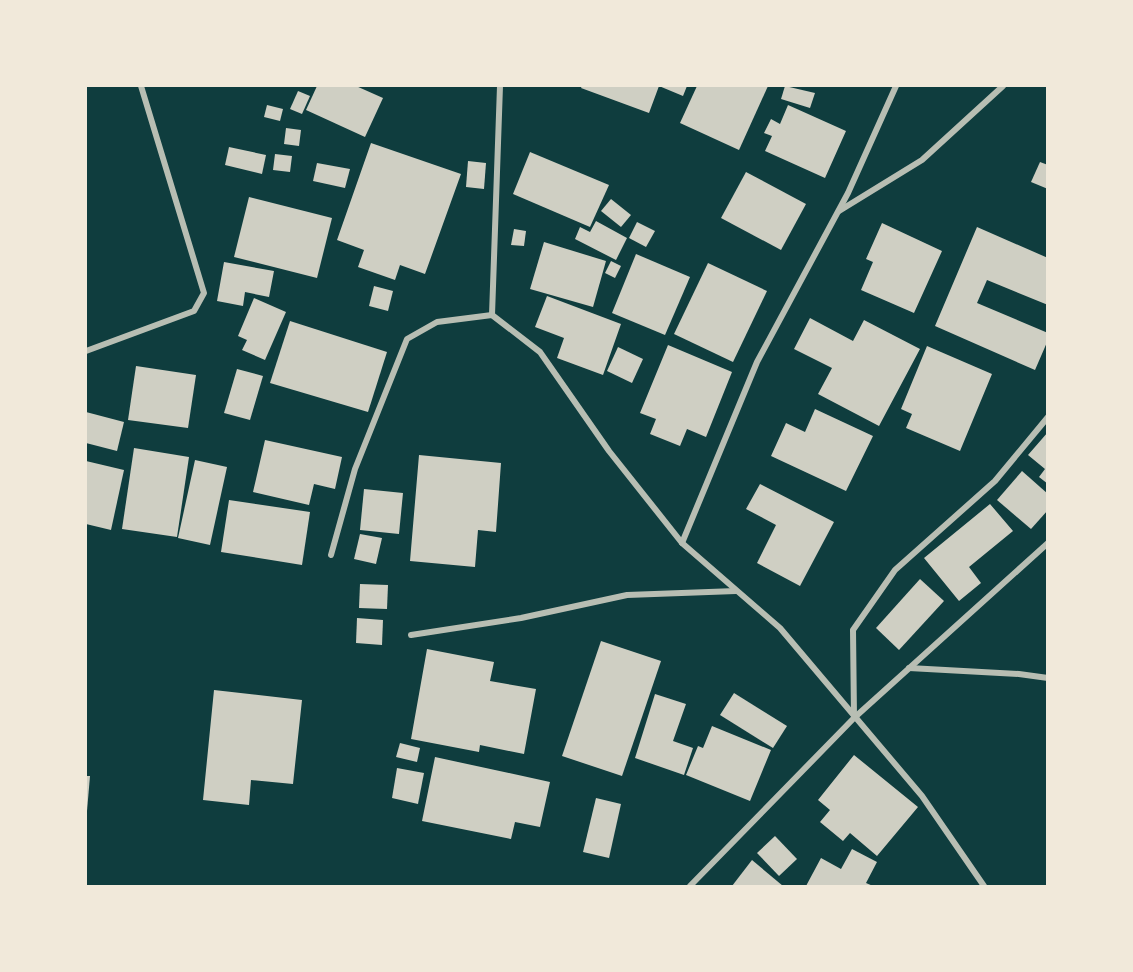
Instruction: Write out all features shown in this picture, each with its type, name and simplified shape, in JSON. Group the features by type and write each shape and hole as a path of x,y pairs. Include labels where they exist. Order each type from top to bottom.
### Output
{"street":[{"path":"86,351 194,311 204,293 141,86"},
{"path":"492,315 500,86"},
{"path":"682,543 758,362 838,211 896,86"},
{"path":"838,211 922,160 1003,86"},
{"path":"331,555 355,469 407,339 437,322 492,315 540,352 609,451 682,543 780,628 921,796 984,886"},
{"path":"854,718 853,630 895,570 995,481 1047,417"},
{"path":"690,886 854,718 1047,543"},
{"path":"411,635 521,618 627,595 736,591"},
{"path":"909,668 1019,674 1047,678"}],"building":[{"path":"317,86 356,86 383,98 365,137 306,110"},
{"path":"582,86 659,86 649,113 581,88"},
{"path":"659,86 687,86 683,96"},
{"path":"697,86 768,86 739,150 680,123"},
{"path":"785,86 815,93 810,108 781,99"},
{"path":"298,91 310,96 302,114 290,109"},
{"path":"267,105 283,109 280,121 264,117"},
{"path":"788,105 846,131 825,178 765,151 772,136 764,133 771,119 780,124"},
{"path":"286,128 301,130 299,146 284,144"},
{"path":"371,143 461,174 425,274 400,265 395,280 358,267 364,250 337,240"},
{"path":"229,147 266,155 262,174 225,165"},
{"path":"530,152 609,185 590,227 513,194"},
{"path":"275,154 292,156 290,172 273,170"},
{"path":"468,161 486,163 484,189 466,187"},
{"path":"1040,162 1048,165 1048,189 1031,182"},
{"path":"317,163 350,169 345,188 313,181"},
{"path":"746,172 806,204 781,250 721,218"},
{"path":"249,197 332,218 317,278 234,257"},
{"path":"611,199 631,215 621,227 601,211"},
{"path":"596,221 627,238 616,260 575,239 580,227 590,232"},
{"path":"637,222 655,231 646,247 629,238"},
{"path":"882,223 942,251 914,313 861,290 873,262 866,259"},
{"path":"977,227 1048,258 1048,305 987,280 977,303 1048,333 1048,340 1035,370 935,326"},
{"path":"514,229 526,231 524,246 511,245"},
{"path":"544,242 606,261 593,307 530,289"},
{"path":"636,254 690,277 665,335 612,313"},
{"path":"611,261 621,266 615,278 605,273"},
{"path":"224,262 274,271 269,297 245,292 243,306 217,301"},
{"path":"708,263 767,291 733,362 674,334"},
{"path":"374,286 393,291 388,311 369,306"},
{"path":"547,296 621,324 603,375 557,358 564,338 535,327"},
{"path":"254,298 286,312 265,360 242,350 247,340 238,336"},
{"path":"810,318 853,341 864,320 920,349 879,426 818,394 832,368 794,349"},
{"path":"290,321 387,352 368,412 270,383"},
{"path":"668,345 732,372 706,437 687,429 680,446 650,434 656,419 640,413"},
{"path":"927,346 992,374 960,451 906,428 912,414 901,409"},
{"path":"618,347 643,359 632,383 607,371"},
{"path":"136,366 196,375 188,428 128,420"},
{"path":"237,369 263,376 250,420 224,413"},
{"path":"815,409 873,436 846,491 771,456 786,423 805,432"},
{"path":"86,412 124,422 117,451 86,443"},
{"path":"1048,432 1048,484 1039,477 1045,469 1028,455"},
{"path":"265,440 342,457 335,489 314,484 309,505 253,492"},
{"path":"134,448 189,457 177,537 122,529"},
{"path":"419,455 501,463 496,532 478,530 475,567 410,561"},
{"path":"195,460 227,467 210,545 178,538"},
{"path":"86,461 124,470 111,530 86,524"},
{"path":"1022,471 1048,494 1048,510 1031,529 997,500"},
{"path":"760,484 834,522 800,586 757,563 776,525 746,509"},
{"path":"364,489 403,493 399,534 360,530"},
{"path":"229,500 310,512 302,565 221,552"},
{"path":"990,504 1013,531 969,567 981,583 959,601 924,558"},
{"path":"360,534 382,538 376,564 354,559"},
{"path":"920,579 944,601 899,650 876,628"},
{"path":"360,584 388,585 387,609 359,608"},
{"path":"357,618 383,620 382,645 356,643"},
{"path":"601,641 661,661 622,776 562,756"},
{"path":"427,649 494,662 490,681 536,689 524,754 480,745 479,752 411,739"},
{"path":"214,690 302,700 293,784 251,780 249,805 203,800"},
{"path":"734,693 787,726 773,748 720,715"},
{"path":"655,694 686,704 673,741 693,748 684,775 635,758"},
{"path":"712,726 771,750 750,801 686,775 698,746 703,748"},
{"path":"400,743 420,748 417,762 396,757"},
{"path":"854,755 918,807 877,856 850,833 843,841 820,822 830,810 818,800"},
{"path":"435,757 550,782 540,827 515,822 511,839 422,821"},
{"path":"397,768 424,773 418,804 392,798"},
{"path":"86,776 90,776 87,811 86,811"},
{"path":"596,798 621,804 609,858 583,852"},
{"path":"775,836 797,859 779,876 757,853"},
{"path":"852,849 877,862 866,883 873,886 806,886 821,858 841,869"},
{"path":"752,860 783,886 732,886"}]}
